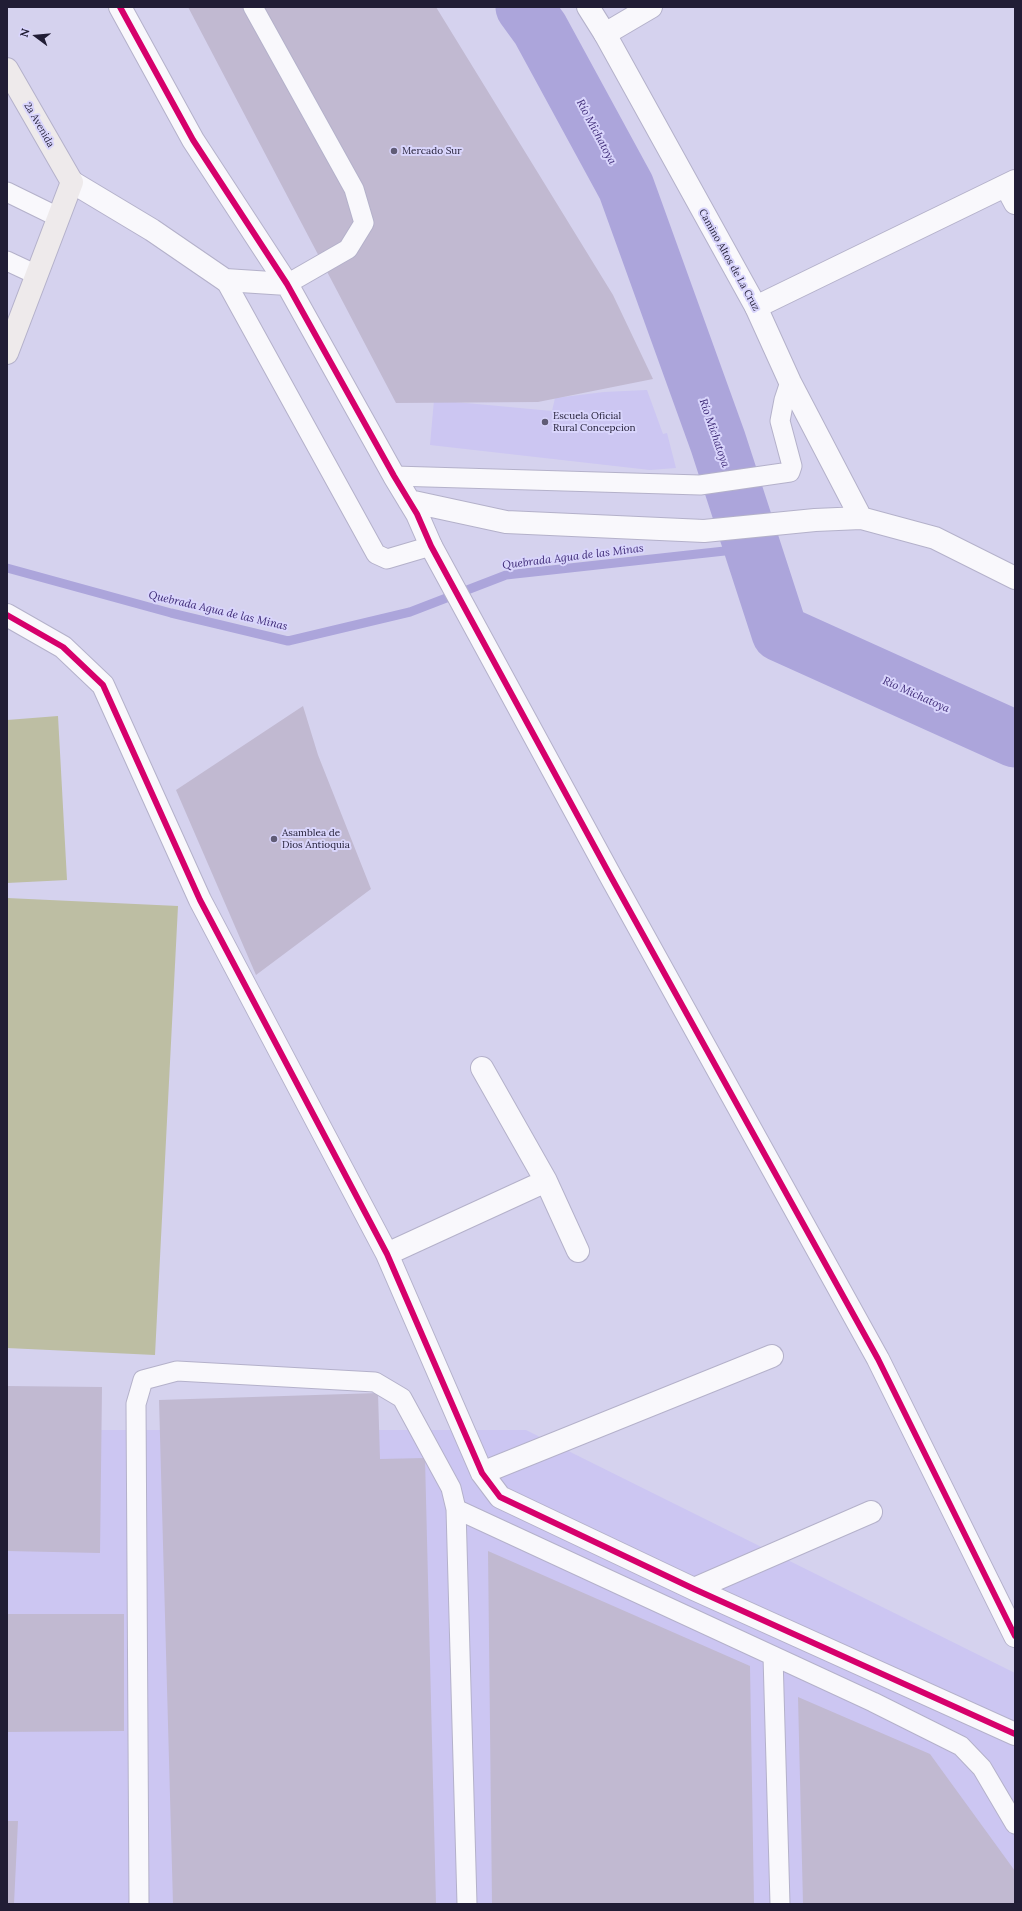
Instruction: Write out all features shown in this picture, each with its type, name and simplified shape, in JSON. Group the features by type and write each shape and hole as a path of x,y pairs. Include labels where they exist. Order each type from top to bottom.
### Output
{"main road":[{"name":"2a Avenida","path":"7,69 72,182"},
{"path":"7,353 72,182"}],"street":[{"path":"120,7 193,140 287,284 409,501 431,546 450,578 615,884 878,1359 1015,1636"},
{"name":"Camino Altos de La Cruz","path":"588,7 606,34 756,307 790,382 861,518"},
{"path":"606,34 651,7"},
{"path":"72,182 152,230 225,280 287,284"},
{"path":"756,307 1012,190"},
{"path":"409,501 506,522 704,531 815,520 861,518 935,538 1015,578"},
{"path":"7,615 63,647 103,685 200,900 387,1254 482,1473 500,1497 694,1589 1015,1734"},
{"path":"482,1068 546,1181 578,1251"},
{"path":"387,1254 546,1181"},
{"path":"482,1473 772,1356"},
{"path":"694,1589 871,1512"}],"lane":[{"path":"253,7 354,188 364,223 348,249 287,284"},
{"path":"7,192 58,217"},
{"path":"7,261 37,275"},
{"path":"225,280 376,554 387,560 431,546"},
{"path":"394,476 700,486 790,472 792,466 780,421 784,400 790,382"},
{"path":"139,1904 136,1404 143,1380 177,1370 375,1382 402,1398 451,1488 456,1509 467,1904"},
{"path":"456,1509 872,1702 961,1746 982,1768 1015,1824"},
{"path":"773,1656 780,1904"}],"shaded area":[{"name":"Escuela Oficial Rural Concepcion","path":"647,390 663,434 667,433 676,468 650,470 430,445 434,400 552,411 555,398 604,392"},
{"path":"7,1430 526,1430 1015,1673 1015,1904 7,1904"}],"green space":[{"path":"58,716 67,880 7,883 7,720"},
{"path":"7,898 178,906 155,1355 7,1348"}],"building":[{"name":"Mercado Sur","path":"188,7 436,7 613,295 653,379 538,402 396,403"},
{"name":"Asamblea de Dios Antioquia","path":"303,706 318,755 371,889 256,975 176,790"},
{"path":"7,1386 102,1387 100,1553 7,1551"},
{"path":"378,1393 380,1459 425,1458 436,1904 173,1904 159,1400"},
{"path":"488,1551 750,1666 754,1904 492,1904"},
{"path":"7,1614 124,1614 124,1731 7,1732"},
{"path":"798,1697 930,1754 1015,1871 1015,1904 803,1904"},
{"path":"7,1821 18,1821 14,1904 7,1904"}],"waterway":[{"name":"Río Michatoya","path":"524,7 540,29 626,187 718,442 780,633 1015,739"},
{"name":"Quebrada Agua de las Minas","path":"7,568 171,613 288,641 410,612 506,575 752,548"}],"cycle path":[{"path":"120,7 193,140 287,284 394,476 417,514 431,546 611,877 878,1359 1015,1636"},
{"path":"7,615 63,647 103,685 200,900 387,1254 482,1473 500,1497 694,1589 1015,1734"}],"place":[{"name":"Mercado Sur","path":"394,151"},
{"name":"Escuela Oficial Rural Concepcion","path":"545,422"},
{"name":"Asamblea de Dios Antioquia","path":"274,839"}]}
